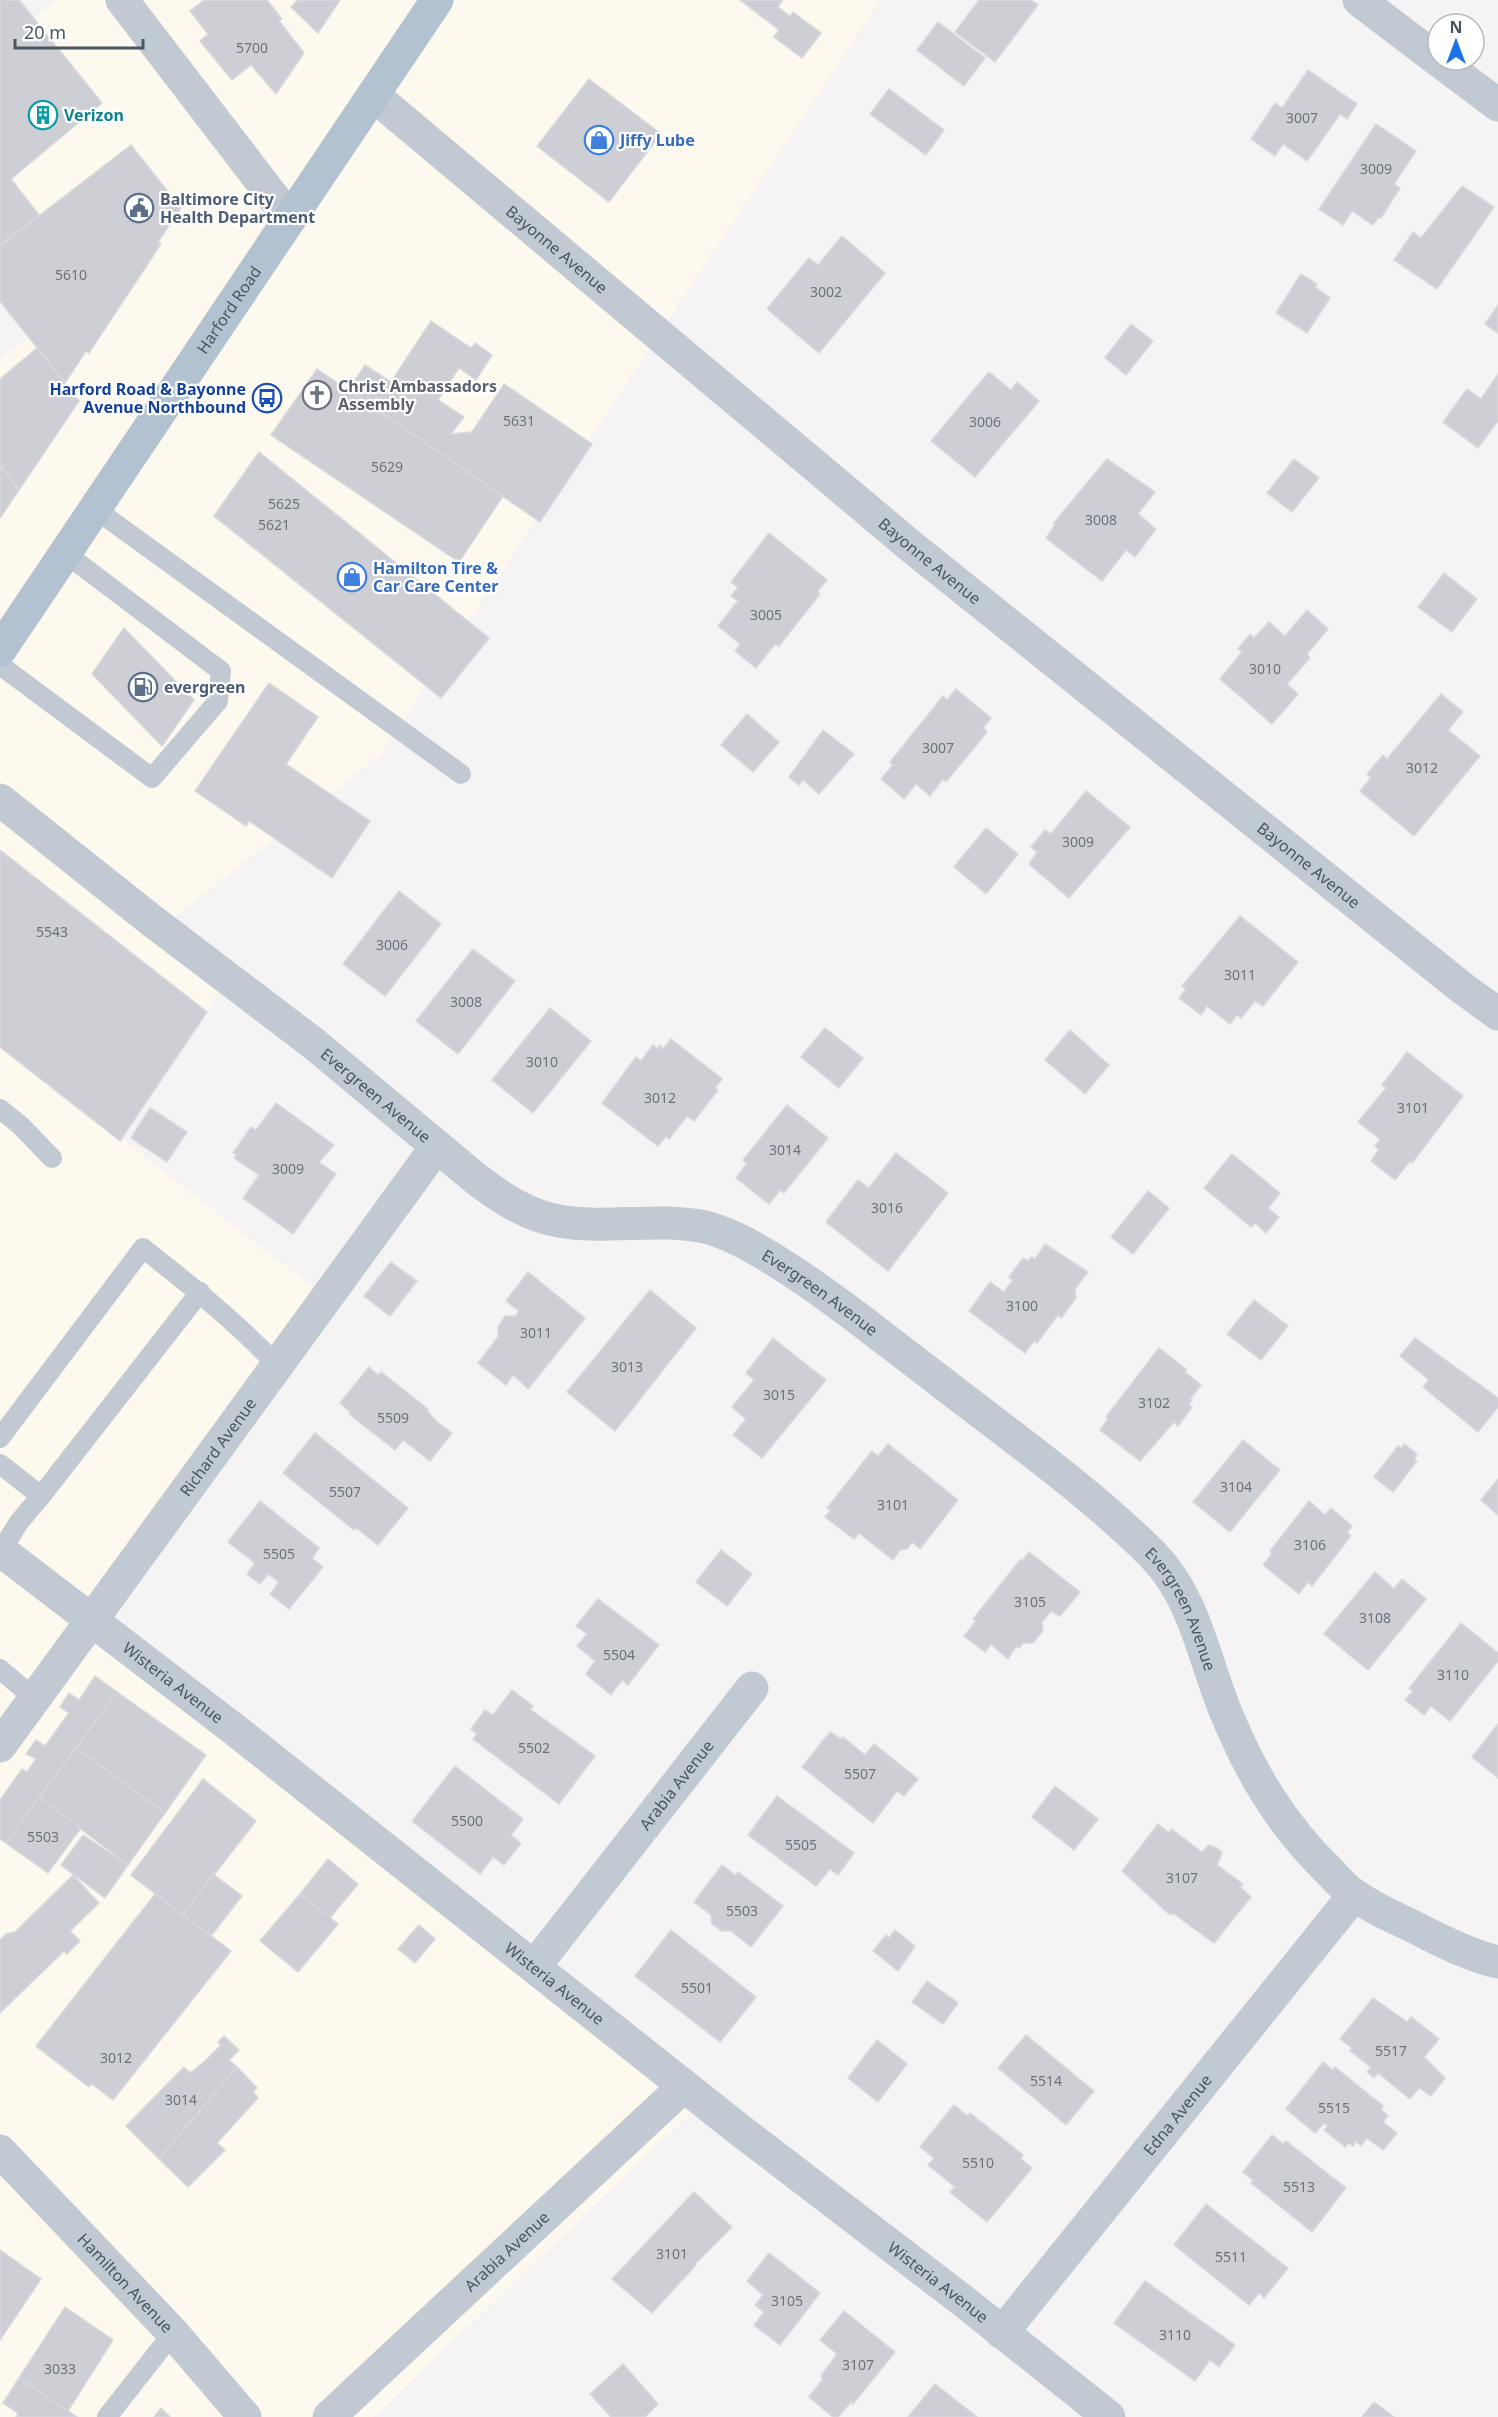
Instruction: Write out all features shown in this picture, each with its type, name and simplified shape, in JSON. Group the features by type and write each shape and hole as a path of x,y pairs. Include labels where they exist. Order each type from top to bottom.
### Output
{"main road":[{"name":"Harford Road","path":"0,650 437,0"}],"street":[{"path":"122,0 290,219"},
{"path":"1359,0 1426,51"},
{"path":"1454,72 1498,105"},
{"name":"Bayonne Avenue","path":"373,95 914,548 1461,987 1498,1014"},
{"name":"Evergreen Avenue","path":"0,800 151,920 313,1042 501,1197 530,1212 557,1221 585,1224 666,1222 708,1228 743,1241 816,1286 1128,1530 1161,1563 1181,1594 1204,1646 1224,1707 1255,1775 1278,1816 1310,1853 1354,1895 1429,1935 1498,1962"},
{"name":"Richard Avenue","path":"0,1746 437,1146"},
{"name":"Wisteria Avenue","path":"0,1551 236,1730 684,2086 1110,2417"},
{"name":"Arabia Avenue","path":"534,1967 752,1688"},
{"name":"Edna Avenue","path":"1002,2332 1354,1895"},
{"name":"Arabia Avenue","path":"329,2417 684,2086"},
{"name":"Hamilton Avenue","path":"0,2151 172,2332 245,2417"}],"lane":[{"path":"95,509 461,774"},
{"path":"0,665 152,778 218,701 220,670 65,553"},
{"path":"0,1109 20,1125 52,1158"},
{"path":"0,1438 143,1248 200,1292 248,1334 278,1365"},
{"path":"0,1551 19,1522 200,1292"},
{"path":"0,1464 40,1496"},
{"path":"0,1669 34,1698"},
{"path":"106,2417 172,2332"}],"shaded area":[{"path":"56,0 880,0 380,755 162,927 229,979 122,1139 324,1296 87,1617 703,2101 374,2417 0,2417 0,360 35,331 0,286 0,44"}],"building":[{"name":"Verizon","path":"0,0 19,0 102,103 11,179 39,215 0,246"},
{"path":"204,0 267,0 282,19 279,21 304,53 276,94 251,65 232,80 200,41 208,34 190,11"},
{"path":"298,0 340,0 318,33 291,7"},
{"path":"740,0 783,0 778,7 790,16 793,12 821,33 802,58 774,37 779,30"},
{"path":"979,0 1031,0 1038,5 995,62 955,32"},
{"path":"938,22 985,58 964,86 917,50"},
{"path":"1308,70 1357,104 1347,119 1340,114 1307,161 1283,144 1275,156 1251,139 1275,103 1282,108"},
{"name":"Jiffy Lube","path":"589,79 661,134 609,202 537,146"},
{"path":"889,89 944,130 926,155 870,114"},
{"path":"1376,124 1416,151 1394,184 1400,188 1381,218 1379,217 1373,225 1352,211 1343,225 1319,209"},
{"path":"131,145 181,208 158,242 161,244 89,353 86,351 65,383 0,301 0,246"},
{"path":"1462,186 1494,207 1437,289 1394,260 1413,232 1421,238"},
{"path":"842,236 885,273 819,353 767,309 809,258 818,265"},
{"path":"1301,274 1317,284 1315,287 1330,298 1307,333 1276,313"},
{"path":"1498,305 1498,333 1485,324"},
{"path":"431,321 471,348 475,343 492,355 476,380 459,368 438,400 464,417 451,434 472,432 504,384 592,444 540,522 348,390 365,365 391,382"},
{"path":"1131,324 1153,341 1126,375 1105,358"},
{"path":"37,348 79,401 19,490 0,465 0,379"},
{"path":"317,369 503,496 459,562 271,435"},
{"path":"989,372 1011,390 1017,382 1039,401 975,477 931,441"},
{"path":"1498,374 1498,421 1478,448 1443,422 1467,389 1481,399"},
{"name":"Hamilton Tire & Car Care Center","path":"259,452 489,638 441,698 214,516"},
{"path":"1107,459 1155,492 1138,514 1156,529 1135,557 1126,550 1102,581 1046,538 1055,525 1053,524"},
{"path":"1294,459 1319,478 1292,512 1267,493"},
{"path":"0,465 19,490 0,518"},
{"path":"769,533 827,580 817,592 820,594 779,646 775,644 756,668 735,651 740,644 718,626 738,601 731,596 738,587 731,582"},
{"path":"1444,573 1477,599 1452,632 1418,607"},
{"path":"1307,610 1328,629 1307,654 1310,658 1287,684 1298,694 1272,724 1220,679 1242,652 1238,649 1250,634 1254,638 1269,622 1285,636"},
{"name":"evergreen","path":"124,628 194,700 162,746 92,674"},
{"path":"269,683 318,717 286,764 370,821 332,878 249,821 246,826 195,791"},
{"path":"956,689 991,718 983,728 987,732 946,782 943,779 930,796 916,784 904,799 881,779 893,765 890,762 943,696 947,700"},
{"path":"1441,694 1463,712 1448,730 1480,756 1414,836 1360,791 1371,778 1367,774 1383,755 1387,759"},
{"path":"747,714 779,742 753,772 721,745"},
{"path":"823,730 854,754 819,794 803,780 799,785 789,777"},
{"path":"1086,791 1130,827 1069,898 1029,864 1037,852 1031,847 1045,830 1051,834"},
{"path":"986,828 1018,854 986,894 954,867"},
{"path":"0,850 207,1012 120,1141 0,1047"},
{"path":"399,891 441,924 385,996 343,964"},
{"path":"1240,916 1298,962 1263,1006 1255,1001 1241,1018 1237,1015 1230,1024 1207,1006 1201,1015 1179,998 1186,989 1182,986"},
{"path":"473,949 515,981 458,1054 416,1021"},
{"path":"550,1008 591,1041 533,1113 492,1080"},
{"path":"825,1028 863,1058 839,1088 801,1057"},
{"path":"1070,1030 1109,1065 1085,1094 1045,1060"},
{"path":"671,1039 722,1079 715,1088 718,1090 694,1121 687,1116 669,1139 666,1136 658,1146 602,1103 636,1057 641,1061 653,1045 657,1049 660,1045 663,1049"},
{"path":"1407,1052 1463,1096 1412,1163 1410,1161 1395,1180 1371,1161 1379,1149 1375,1146 1380,1139 1358,1122 1386,1088 1382,1085"},
{"path":"276,1103 334,1145 319,1162 336,1174 293,1234 243,1198 259,1175 234,1158 237,1154 233,1153 251,1127 256,1130"},
{"path":"787,1105 828,1138 784,1193 780,1190 769,1204 736,1178 747,1163 743,1160"},
{"path":"150,1108 187,1132 167,1162 131,1138"},
{"path":"896,1153 948,1193 888,1271 826,1222 858,1180 869,1188"},
{"path":"1232,1154 1280,1193 1268,1208 1279,1217 1266,1233 1255,1223 1251,1227 1204,1188"},
{"path":"1148,1191 1169,1208 1133,1254 1111,1237"},
{"path":"1045,1244 1088,1272 1075,1289 1076,1298 1061,1318 1058,1315 1037,1343 1034,1341 1025,1353 969,1311 990,1282 1004,1292 1013,1280 1009,1277 1023,1258 1028,1261 1032,1257 1035,1259"},
{"path":"391,1262 417,1281 390,1316 364,1296"},
{"path":"528,1272 585,1318 528,1389 513,1375 506,1385 478,1363 498,1337 498,1327 505,1316 516,1316 519,1311 506,1301"},
{"path":"650,1290 696,1328 615,1431 567,1392"},
{"path":"1254,1300 1288,1326 1261,1360 1227,1334"},
{"path":"773,1338 826,1380 762,1458 733,1435 746,1419 732,1407 754,1380 746,1373"},
{"path":"1415,1338 1498,1398 1498,1407 1478,1432 1423,1387 1429,1380 1400,1356"},
{"path":"1159,1348 1187,1370 1185,1372 1201,1385 1190,1399 1192,1400 1189,1404 1192,1407 1178,1426 1174,1422 1140,1461 1100,1430 1108,1419 1106,1417"},
{"path":"369,1367 378,1375 381,1372 428,1409 427,1411 437,1422 452,1433 430,1461 403,1440 395,1450 349,1414 350,1412 340,1403"},
{"path":"315,1433 408,1508 378,1545 356,1528 354,1530 283,1473"},
{"path":"1243,1440 1280,1470 1230,1532 1193,1502"},
{"path":"888,1444 958,1500 920,1549 912,1542 907,1549 900,1550 893,1560 859,1533 854,1539 825,1517 831,1510 827,1508 872,1451 878,1456"},
{"path":"1404,1444 1417,1454 1414,1459 1417,1461 1393,1492 1374,1477 1398,1446 1402,1448"},
{"path":"1498,1479 1498,1515 1481,1500"},
{"path":"260,1501 319,1548 312,1558 323,1567 289,1609 270,1594 279,1582 268,1574 260,1584 247,1574 255,1563 228,1542"},
{"path":"1309,1501 1325,1515 1331,1508 1352,1526 1347,1533 1351,1536 1312,1586 1308,1582 1299,1594 1263,1565 1272,1554 1270,1551"},
{"path":"721,1550 752,1574 727,1606 696,1582"},
{"path":"1029,1552 1080,1592 1060,1616 1051,1611 1042,1622 1043,1631 1033,1643 1023,1643 1019,1648 1016,1646 1008,1659 991,1644 985,1652 964,1636 976,1621 973,1619"},
{"path":"1375,1572 1394,1589 1402,1579 1426,1599 1368,1670 1324,1634"},
{"path":"598,1599 659,1645 628,1685 622,1680 611,1695 586,1674 595,1661 577,1646 587,1634 576,1626"},
{"path":"1461,1623 1498,1653 1498,1661 1450,1721 1431,1706 1424,1715 1405,1700 1413,1691 1409,1688"},
{"path":"95,1676 117,1692 6,1843 0,1839 0,1800 22,1769 27,1772 36,1759 26,1754 36,1740 45,1746 69,1713 60,1707 69,1693 79,1700"},
{"path":"512,1690 533,1706 530,1709 595,1756 559,1804 473,1739 477,1734 471,1729 485,1710 493,1715"},
{"path":"117,1692 206,1755 165,1813 76,1748"},
{"path":"1498,1724 1498,1778 1472,1757"},
{"path":"830,1732 841,1739 843,1737 865,1755 874,1744 918,1779 904,1796 897,1791 873,1823 802,1767"},
{"path":"76,1748 165,1813 128,1865 39,1797"},
{"path":"455,1766 523,1819 511,1835 521,1843 504,1865 493,1857 480,1874 412,1821"},
{"path":"203,1779 256,1821 183,1915 131,1875"},
{"path":"1055,1786 1098,1819 1074,1850 1032,1817"},
{"path":"777,1796 854,1853 838,1875 830,1869 816,1886 748,1835"},
{"path":"39,1797 81,1828 48,1873 6,1843"},
{"path":"1158,1824 1169,1833 1171,1829 1202,1852 1209,1845 1217,1848 1222,1853 1217,1865 1243,1884 1240,1887 1251,1897 1214,1943 1174,1914 1169,1914 1122,1871"},
{"path":"83,1835 128,1865 105,1898 61,1865"},
{"path":"328,1859 358,1884 330,1918 300,1894"},
{"path":"722,1865 735,1875 738,1872 783,1906 751,1947 731,1931 722,1931 712,1924 711,1915 694,1902"},
{"path":"213,1874 242,1896 211,1936 183,1915"},
{"path":"73,1875 99,1903 70,1931 80,1941 67,1954 64,1951 0,2013 0,1940 6,1934 15,1932"},
{"path":"155,1894 231,1951 113,2100 92,2084 89,2087 36,2046"},
{"path":"300,1894 338,1924 298,1972 260,1941"},
{"path":"419,1925 435,1939 415,1963 398,1949"},
{"path":"671,1930 756,1997 720,2042 635,1976"},
{"path":"895,1930 915,1946 898,1971 873,1951 886,1935 889,1938"},
{"path":"927,1981 958,2003 943,2024 912,2002"},
{"path":"1373,1998 1407,2022 1411,2017 1439,2039 1424,2057 1445,2078 1431,2096 1419,2088 1410,2099 1378,2073 1374,2078 1367,2072 1371,2067 1350,2051 1352,2048 1340,2039"},
{"path":"1026,2035 1094,2091 1066,2125 998,2068"},
{"path":"224,2036 239,2050 229,2060 237,2067 159,2159 126,2126 184,2067 190,2073 205,2061 221,2045 218,2042"},
{"path":"877,2040 907,2064 878,2102 848,2078"},
{"path":"1323,2062 1333,2070 1335,2067 1383,2106 1381,2109 1388,2116 1383,2122 1397,2133 1383,2150 1367,2138 1361,2146 1356,2141 1353,2146 1349,2143 1345,2147 1324,2130 1328,2126 1324,2123 1315,2133 1286,2109"},
{"path":"237,2067 257,2088 253,2092 258,2098 217,2143 225,2150 188,2187 159,2159"},
{"path":"954,2105 968,2116 970,2113 1023,2155 1021,2159 1032,2168 987,2222 950,2192 955,2187 928,2165 934,2158 920,2147"},
{"path":"1272,2135 1283,2144 1286,2141 1346,2188 1312,2232 1251,2183 1254,2181 1243,2172"},
{"path":"694,2192 732,2227 695,2264 652,2313 612,2279"},
{"path":"1206,2204 1288,2268 1264,2298 1259,2293 1249,2305 1174,2245"},
{"path":"0,2250 41,2279 0,2340"},
{"path":"769,2253 820,2293 780,2345 754,2325 764,2312 755,2305 763,2295 747,2281"},
{"path":"1145,2281 1235,2345 1219,2367 1210,2360 1195,2381 1114,2323"},
{"path":"65,2307 113,2340 68,2411 19,2378"},
{"path":"844,2311 895,2352 853,2404 851,2402 838,2417 833,2417 809,2397 823,2379 821,2376 837,2354 820,2340"},
{"path":"623,2364 658,2404 645,2417 611,2417 590,2394"},
{"path":"19,2378 77,2417 16,2417 18,2413 3,2403"},
{"path":"935,2384 977,2417 908,2417"},
{"path":"1374,2402 1394,2417 1362,2417"},
{"path":"161,2408 170,2417 154,2417"}],"place":[{"name":"Verizon","path":"43,115"},
{"name":"Jiffy Lube","path":"599,140"},
{"name":"Baltimore City Health Department","path":"139,208"},
{"name":"Christ Ambassadors Assembly","path":"317,395"},
{"name":"Harford Road & Bayonne Avenue Northbound","path":"267,398"},
{"name":"Hamilton Tire & Car Care Center","path":"352,577"},
{"name":"evergreen","path":"143,687"}]}
